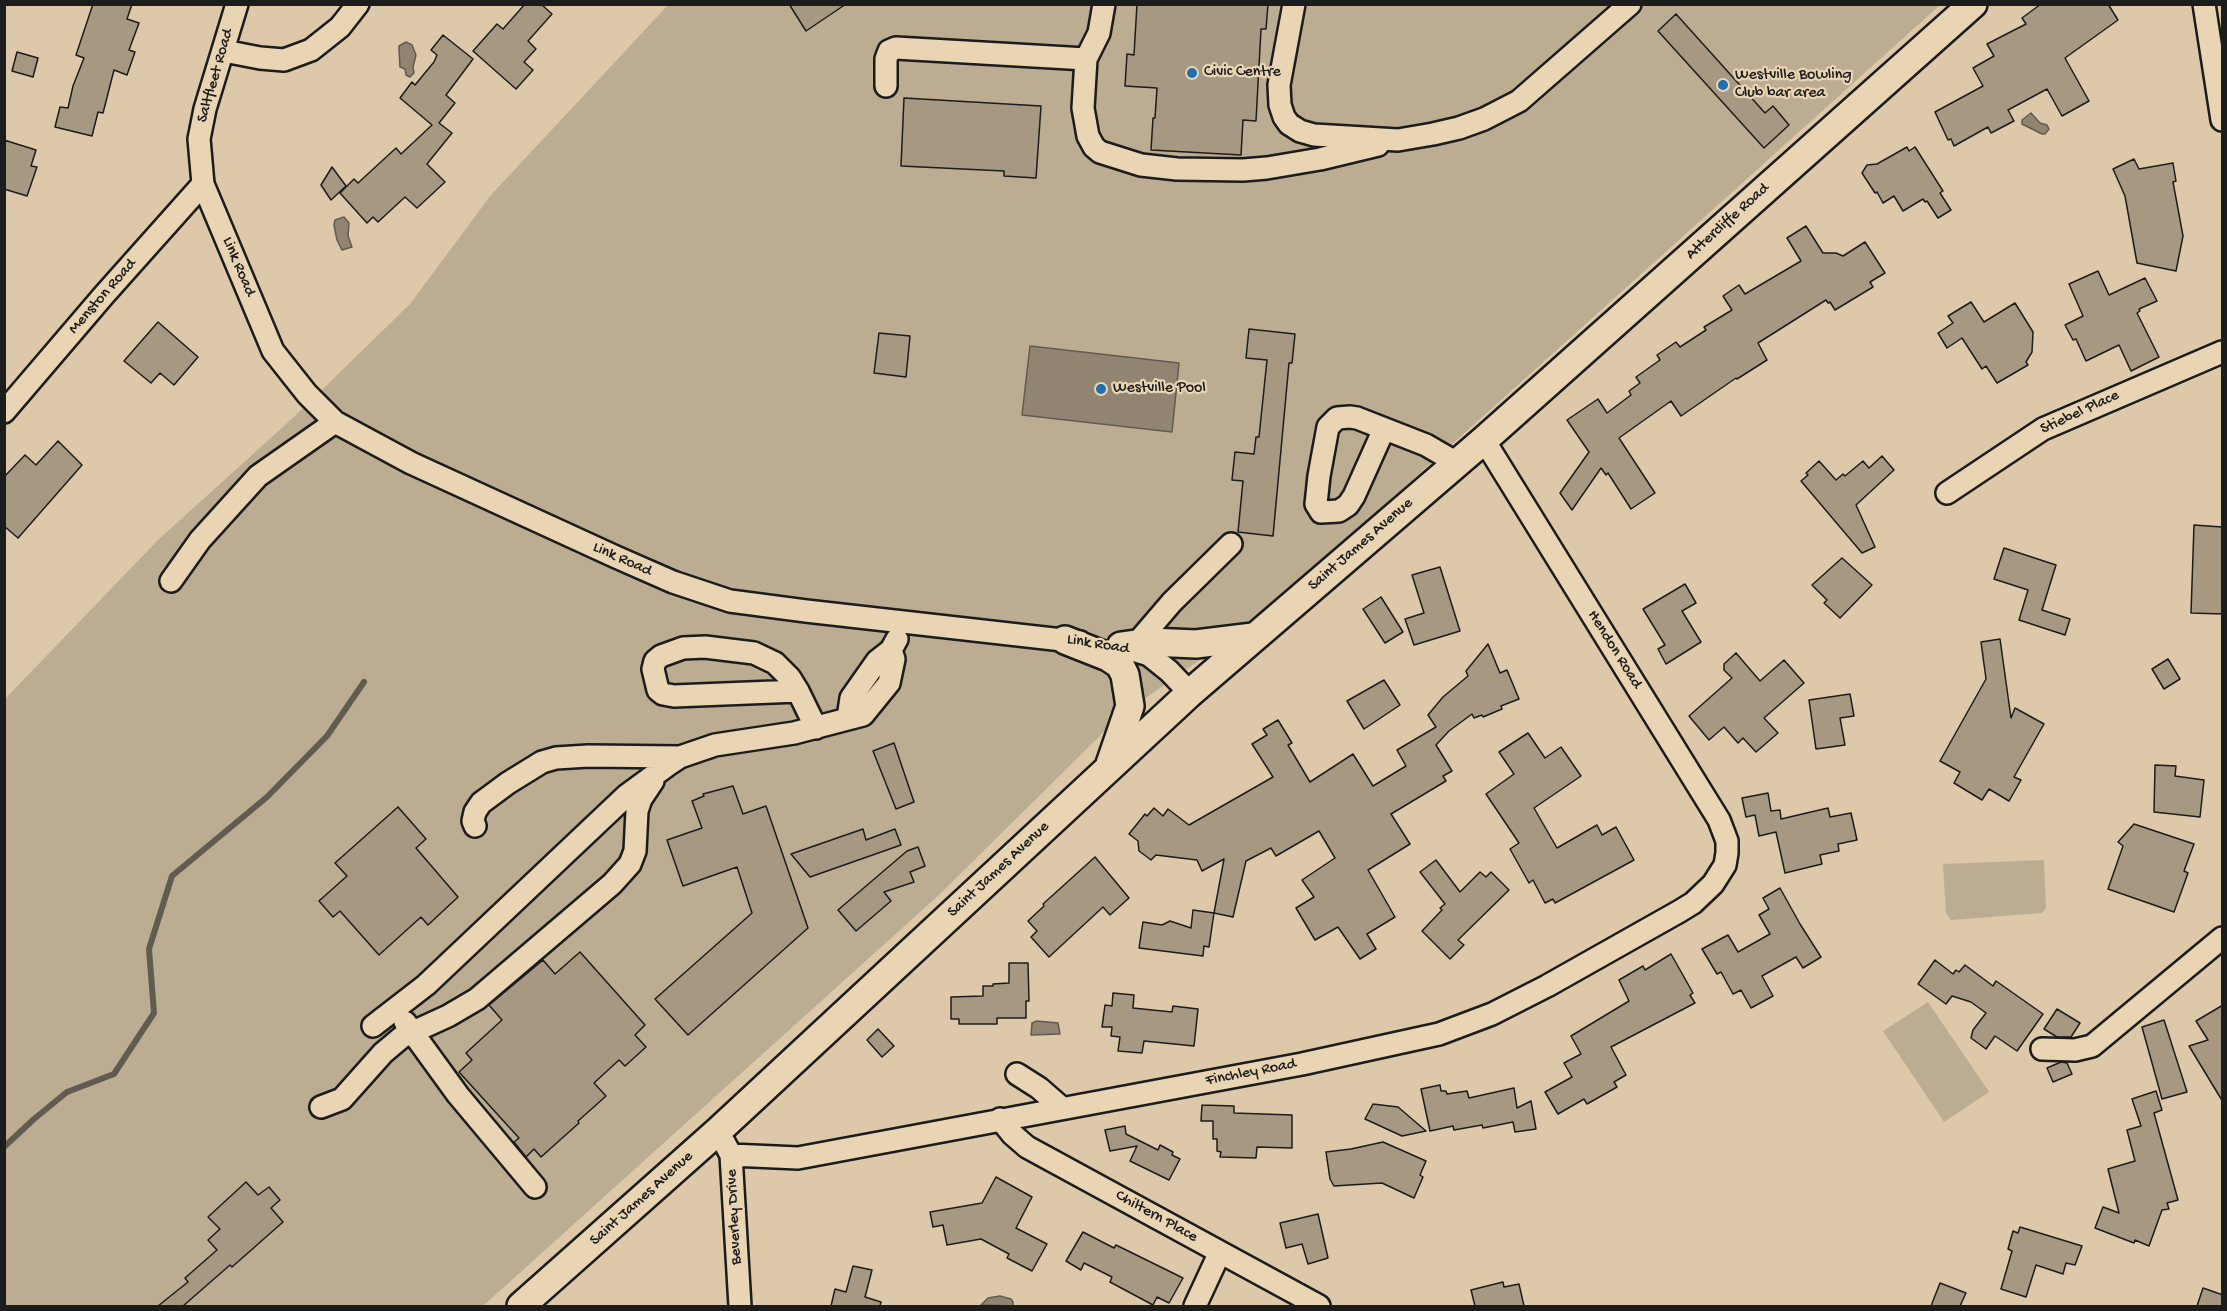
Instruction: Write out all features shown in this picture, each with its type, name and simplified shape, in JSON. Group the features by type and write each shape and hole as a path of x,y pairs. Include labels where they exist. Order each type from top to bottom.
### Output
{"main road":[{"name":"Attercliffe Road","path":"1484,440 1973,4"},
{"name":"Saint James Avenue","path":"521,1306 718,1131 1190,693 1484,440"},
{"path":"1128,645 1149,642 1196,644 1253,637"},
{"path":"1065,640 1108,657 1120,665 1125,675 1130,706 1109,768"}],"street":[{"name":"Saltfleet Road","path":"203,184 199,139 205,109 237,4"},
{"path":"224,51 284,60 311,50 340,27 358,4"},
{"path":"1104,4 1099,33 1086,59 1083,108 1088,136 1094,147 1100,152 1121,160 1177,169 1243,170 1331,157 1459,128 1484,118 1519,101 1630,4"},
{"path":"1294,4 1279,85 1280,105 1289,124 1299,131 1314,135 1398,140"},
{"path":"2204,4 2223,120"},
{"path":"886,86 886,59 889,51 896,48 1086,59"},
{"name":"Menston Road","path":"4,412 203,184"},
{"name":"Link Road","path":"203,184 273,351 308,394 335,422 411,463 673,582 730,601 1065,640 1128,645 1149,655 1169,671 1190,693"},
{"name":"Stiebel Place","path":"1947,493 2043,429 2223,352"},
{"path":"171,581 200,540 258,476 335,422"},
{"path":"1384,429 1426,445 1457,463"},
{"name":"Hendon Road","path":"1484,440 1719,820 1727,841 1725,865"},
{"path":"1128,645 1231,544"},
{"path":"373,1026 426,985 627,795 680,757 715,745 816,728 864,714 889,683 894,659 891,650 906,622"},
{"path":"798,691 686,696 663,694 658,690 653,669 655,661 661,656 683,648 754,653 783,669 798,691 816,728"},
{"path":"475,826 473,820 475,812 481,803 542,762 556,758 588,756 680,757"},
{"path":"321,1107 342,1100 383,1053 411,1031 448,1016 477,999 612,884 630,864 635,851 637,811 641,799 658,773"},
{"name":"Finchley Road","path":"731,1155 798,1158 1302,1064 1439,1034 1492,1014 1547,986 1680,911 1713,885 1725,865"},
{"path":"2042,1049 2075,1050 2092,1046 2223,938"},
{"path":"396,1009 458,1095 535,1187"},
{"path":"1017,1074 1039,1088 1062,1108"},
{"name":"Chiltern Place","path":"1000,1119 1027,1147 1319,1306"},
{"name":"Beverley Drive","path":"718,1131 731,1155 740,1306"},
{"path":"1195,1306 1220,1252"}],"shaded area":[{"path":"668,5 1940,5 1259,618 1119,717 940,894 483,1306 5,1306 4,700 158,540 295,416 410,304 491,195"},
{"path":"406,42 412,45 416,55 414,73 410,77 406,75 405,69 400,67 399,46"},
{"path":"2031,113 2040,123 2047,125 2049,129 2045,134 2022,124 2022,120"},
{"path":"344,217 349,223 348,236 352,247 342,250 334,225 335,220"},
{"name":"Westville Pool","path":"1030,346 1179,363 1172,432 1022,415"},
{"path":"2044,860 2046,908 2042,913 1951,920 1946,913 1943,864"},
{"path":"1928,1002 1989,1092 1944,1122 1883,1031"},
{"path":"1037,1021 1058,1023 1060,1034 1031,1035 1032,1023"},
{"path":"1000,1296 1011,1299 1013,1306 981,1305 988,1298"}],"building":[{"path":"93,4 132,4 127,19 139,23 129,50 135,52 127,75 114,70 103,113 98,112 92,136 55,127 60,107 68,108 73,86 84,58 76,55"},
{"path":"525,4 541,4 552,14 528,41 536,49 524,62 533,70 516,89 473,51 497,24 503,29"},
{"path":"789,4 846,4 806,31"},
{"name":"Civic Centre","path":"1137,4 1268,4 1266,29 1261,29 1256,121 1243,120 1241,155 1151,150 1157,88 1125,86 1127,54 1134,55"},
{"path":"2041,4 2108,4 2118,20 2065,58 2089,101 2062,116 2047,89 2008,110 2014,121 1991,133 1988,127 1954,146 1951,139 1948,140 1935,112 1983,86 1973,68 1994,56 1987,44 2026,24 2022,18"},
{"path":"1676,14 1765,113 1773,106 1789,125 1764,148 1658,31"},
{"path":"443,35 473,59 446,95 455,103 439,123 452,133 427,164 445,182 417,208 405,197 378,222 373,217 367,223 340,193 354,179 358,183 396,148 401,154 432,125 400,98 412,82 415,85 434,62 437,55 431,50"},
{"path":"17,52 38,58 33,77 12,71"},
{"path":"904,98 1041,106 1036,178 1004,176 1004,171 901,166"},
{"path":"4,140 36,150 31,166 37,167 27,196 4,189"},
{"path":"1907,147 1909,151 1915,147 1943,191 1940,193 1951,210 1938,218 1927,201 1923,199 1903,211 1894,196 1883,203 1862,173 1867,165 1877,164"},
{"path":"2134,159 2139,169 2173,163 2176,181 2173,182 2183,236 2176,271 2137,263 2125,196 2113,169"},
{"path":"332,167 346,186 331,200 321,185"},
{"path":"1806,226 1823,253 1836,253 1843,256 1865,242 1885,273 1870,282 1873,287 1835,310 1826,300 1758,343 1767,360 1736,378 1681,416 1671,401 1619,438 1655,493 1631,509 1608,473 1606,475 1601,468 1572,510 1560,493 1589,452 1567,420 1598,399 1607,413 1631,395 1629,391 1640,383 1636,377 1660,360 1657,355 1676,342 1680,347 1706,330 1704,327 1732,310 1723,296 1739,285 1745,294 1801,261 1787,238"},
{"path":"2098,271 2109,295 2145,278 2157,301 2139,309 2137,313 2159,357 2131,371 2119,345 2086,361 2076,339 2073,340 2065,325 2083,316 2069,284"},
{"path":"1971,302 1984,322 2015,303 2033,332 2032,352 2026,362 2028,365 1997,383 1986,366 1982,369 1962,338 1947,348 1938,333 1953,323 1948,316"},
{"path":"158,322 198,357 174,385 160,373 151,383 124,361"},
{"path":"1249,329 1295,334 1292,363 1289,363 1273,536 1238,532 1243,481 1232,480 1235,452 1254,454 1256,437 1259,437 1267,360 1246,358"},
{"path":"879,333 910,336 906,377 874,373"},
{"path":"58,441 82,465 18,538 4,526 4,477 25,455 36,465"},
{"path":"1882,456 1894,470 1856,505 1875,547 1862,553 1801,481 1819,461 1836,480 1843,474 1845,476 1863,461 1869,468"},
{"path":"2194,525 2222,527 2223,614 2191,613"},
{"path":"2004,548 2056,565 2042,610 2070,619 2065,635 2019,620 2028,590 1994,579"},
{"path":"1842,558 1872,585 1840,618 1824,603 1827,600 1812,585"},
{"path":"1440,567 1460,631 1414,645 1405,619 1424,613 1412,575"},
{"path":"1685,584 1696,603 1682,611 1701,642 1666,664 1658,649 1665,645 1643,609"},
{"path":"1381,597 1403,632 1385,643 1363,609"},
{"path":"2000,639 2011,718 2015,708 2044,724 2014,777 2021,780 2009,801 1989,789 1982,800 1954,783 1960,772 1940,761 1986,679 1981,642"},
{"path":"1488,644 1500,673 1507,670 1519,699 1483,717 1482,715 1474,718 1472,714 1449,731 1436,745 1452,771 1443,776 1446,781 1391,814 1410,844 1368,870 1395,917 1367,934 1376,949 1360,959 1338,927 1315,940 1296,908 1314,897 1302,880 1335,858 1319,831 1276,856 1271,848 1246,861 1233,917 1214,913 1224,859 1202,871 1197,860 1156,855 1151,860 1139,851 1138,841 1129,834 1145,814 1147,816 1154,808 1163,816 1168,809 1189,825 1273,777 1252,744 1267,735 1263,729 1278,720 1292,743 1288,745 1310,782 1353,754 1373,786 1406,766 1397,750 1436,727 1428,715 1443,697 1468,676 1466,671"},
{"path":"1736,653 1760,681 1784,660 1804,683 1764,718 1778,733 1756,752 1743,738 1738,743 1724,727 1709,740 1689,716 1732,678 1724,670 1724,664"},
{"path":"2168,659 2180,679 2164,689 2152,669"},
{"path":"1384,680 1400,705 1364,729 1347,701"},
{"path":"1850,694 1854,716 1840,718 1845,745 1816,749 1809,700"},
{"path":"1528,733 1545,758 1561,747 1581,776 1534,808 1557,848 1597,825 1602,835 1616,827 1634,860 1555,903 1553,899 1545,903 1533,880 1529,883 1510,849 1519,843 1486,794 1514,774 1499,752"},
{"path":"894,743 914,802 896,809 873,751"},
{"path":"2155,765 2176,766 2175,776 2204,780 2200,817 2154,812"},
{"path":"733,786 743,814 766,806 808,928 688,1035 655,999 752,913 737,867 683,886 667,840 702,828 692,801 704,796 703,794"},
{"path":"1768,793 1771,811 1780,810 1781,819 1828,808 1830,817 1851,813 1857,840 1838,844 1839,851 1820,855 1822,864 1785,873 1776,832 1759,836 1755,815 1746,817 1742,798"},
{"path":"398,807 426,839 416,848 458,897 428,925 421,917 379,955 340,911 333,917 319,901 347,876 335,863"},
{"path":"2134,824 2194,844 2184,871 2188,873 2174,912 2108,889 2123,846 2118,842"},
{"path":"863,829 866,840 895,829 901,845 810,877 791,854"},
{"path":"918,847 925,866 910,872 914,882 884,892 891,901 856,931 838,910 907,851"},
{"path":"1095,857 1129,898 1110,915 1103,907 1049,957 1031,937 1037,931 1028,921 1044,906 1043,904"},
{"path":"1436,860 1460,892 1480,872 1486,877 1491,872 1509,890 1458,940 1464,945 1450,959 1422,931 1445,904 1420,872"},
{"path":"1780,888 1821,957 1803,968 1796,957 1762,976 1773,996 1751,1008 1741,990 1733,994 1721,972 1717,974 1702,949 1728,935 1738,952 1770,934 1759,915 1769,909 1763,898"},
{"path":"1193,910 1214,913 1209,947 1204,946 1203,956 1139,948 1143,922 1162,925 1170,921 1191,928"},
{"path":"580,952 645,1025 635,1035 646,1047 625,1066 619,1060 594,1083 606,1096 578,1121 579,1123 541,1157 534,1149 526,1157 514,1142 519,1138 459,1072 472,1060 466,1053 502,1020 489,1005 543,960 555,974"},
{"path":"1671,954 1693,993 1690,995 1695,1003 1611,1047 1626,1075 1614,1082 1617,1087 1587,1104 1584,1099 1558,1114 1545,1092 1572,1077 1564,1063 1581,1054 1571,1036 1629,1001 1619,980 1643,966 1645,970"},
{"path":"1935,960 1953,974 1956,970 1959,972 1965,965 1993,986 1996,981 2043,1014 2017,1051 1995,1036 1986,1049 1971,1038 1973,1030 1986,1013 1971,1002 1952,996 1946,1004 1918,984"},
{"path":"1009,963 1028,963 1029,1001 1026,1001 1026,1018 997,1018 997,1024 959,1024 959,1019 951,1019 951,997 983,996 983,986 1009,983"},
{"path":"1113,993 1134,995 1133,1008 1172,1012 1173,1006 1198,1009 1194,1046 1144,1041 1142,1053 1118,1051 1120,1037 1111,1036 1112,1027 1102,1027 1105,1005 1112,1006"},
{"path":"2223,1005 2223,1102 2189,1046 2208,1040 2196,1021"},
{"path":"2057,1009 2080,1023 2071,1037 2057,1037 2044,1029"},
{"path":"2164,1020 2187,1092 2162,1099 2142,1027"},
{"path":"878,1029 894,1046 882,1057 867,1040"},
{"path":"2061,1062 2067,1063 2072,1074 2053,1082 2047,1068"},
{"path":"1440,1085 1441,1091 1446,1091 1447,1094 1467,1091 1469,1098 1514,1088 1517,1108 1531,1101 1536,1129 1515,1132 1513,1122 1483,1128 1482,1125 1454,1130 1453,1126 1430,1131 1421,1089"},
{"path":"2156,1091 2162,1110 2154,1113 2178,1200 2167,1203 2169,1209 2162,1210 2149,1246 2135,1240 2134,1243 2095,1228 2103,1207 2119,1213 2108,1169 2135,1161 2127,1130 2141,1126 2132,1099"},
{"path":"1373,1104 1398,1107 1426,1131 1402,1136 1365,1119"},
{"path":"1202,1105 1234,1106 1234,1113 1292,1115 1292,1148 1257,1147 1256,1158 1220,1157 1221,1152 1217,1151 1217,1139 1213,1139 1213,1121 1201,1121"},
{"path":"1125,1126 1126,1134 1158,1150 1160,1145 1180,1159 1169,1180 1130,1161 1137,1146 1110,1151 1105,1130"},
{"path":"1383,1142 1426,1161 1420,1175 1423,1177 1414,1198 1382,1183 1334,1186 1330,1179 1326,1152"},
{"path":"996,1177 1032,1197 1016,1228 1047,1244 1032,1271 1007,1258 1009,1254 981,1239 947,1245 943,1225 933,1227 930,1212 982,1203"},
{"path":"246,1182 258,1195 269,1187 280,1200 271,1208 283,1222 183,1306 158,1306 188,1282 185,1278 217,1250 208,1240 220,1229 208,1217"},
{"path":"1318,1214 1328,1258 1308,1264 1302,1244 1286,1248 1280,1223"},
{"path":"2020,1227 2082,1246 2075,1265 2066,1263 2063,1274 2036,1265 2026,1297 2001,1289 2012,1251 2008,1249 2013,1231 2018,1233"},
{"path":"1083,1232 1114,1248 1116,1245 1183,1278 1169,1303 1157,1297 1153,1305 1110,1282 1112,1277 1084,1263 1081,1270 1066,1261"},
{"path":"853,1266 872,1270 865,1297 881,1302 880,1306 831,1306 835,1289 846,1292"},
{"path":"1503,1282 1504,1287 1519,1284 1524,1306 1475,1306 1471,1290"},
{"path":"1940,1283 1966,1293 1960,1306 1931,1306"},
{"path":"2203,1288 2223,1295 2223,1306 2197,1306"}],"waterway":[{"path":"4,1147 67,1092 114,1074 154,1013 149,949 172,876 267,797 327,736 364,682"}],"place":[{"name":"Civic Centre","path":"1192,73"},
{"name":"Westville Bowling Club bar area","path":"1723,85"},
{"name":"Westville Pool","path":"1101,389"}]}
